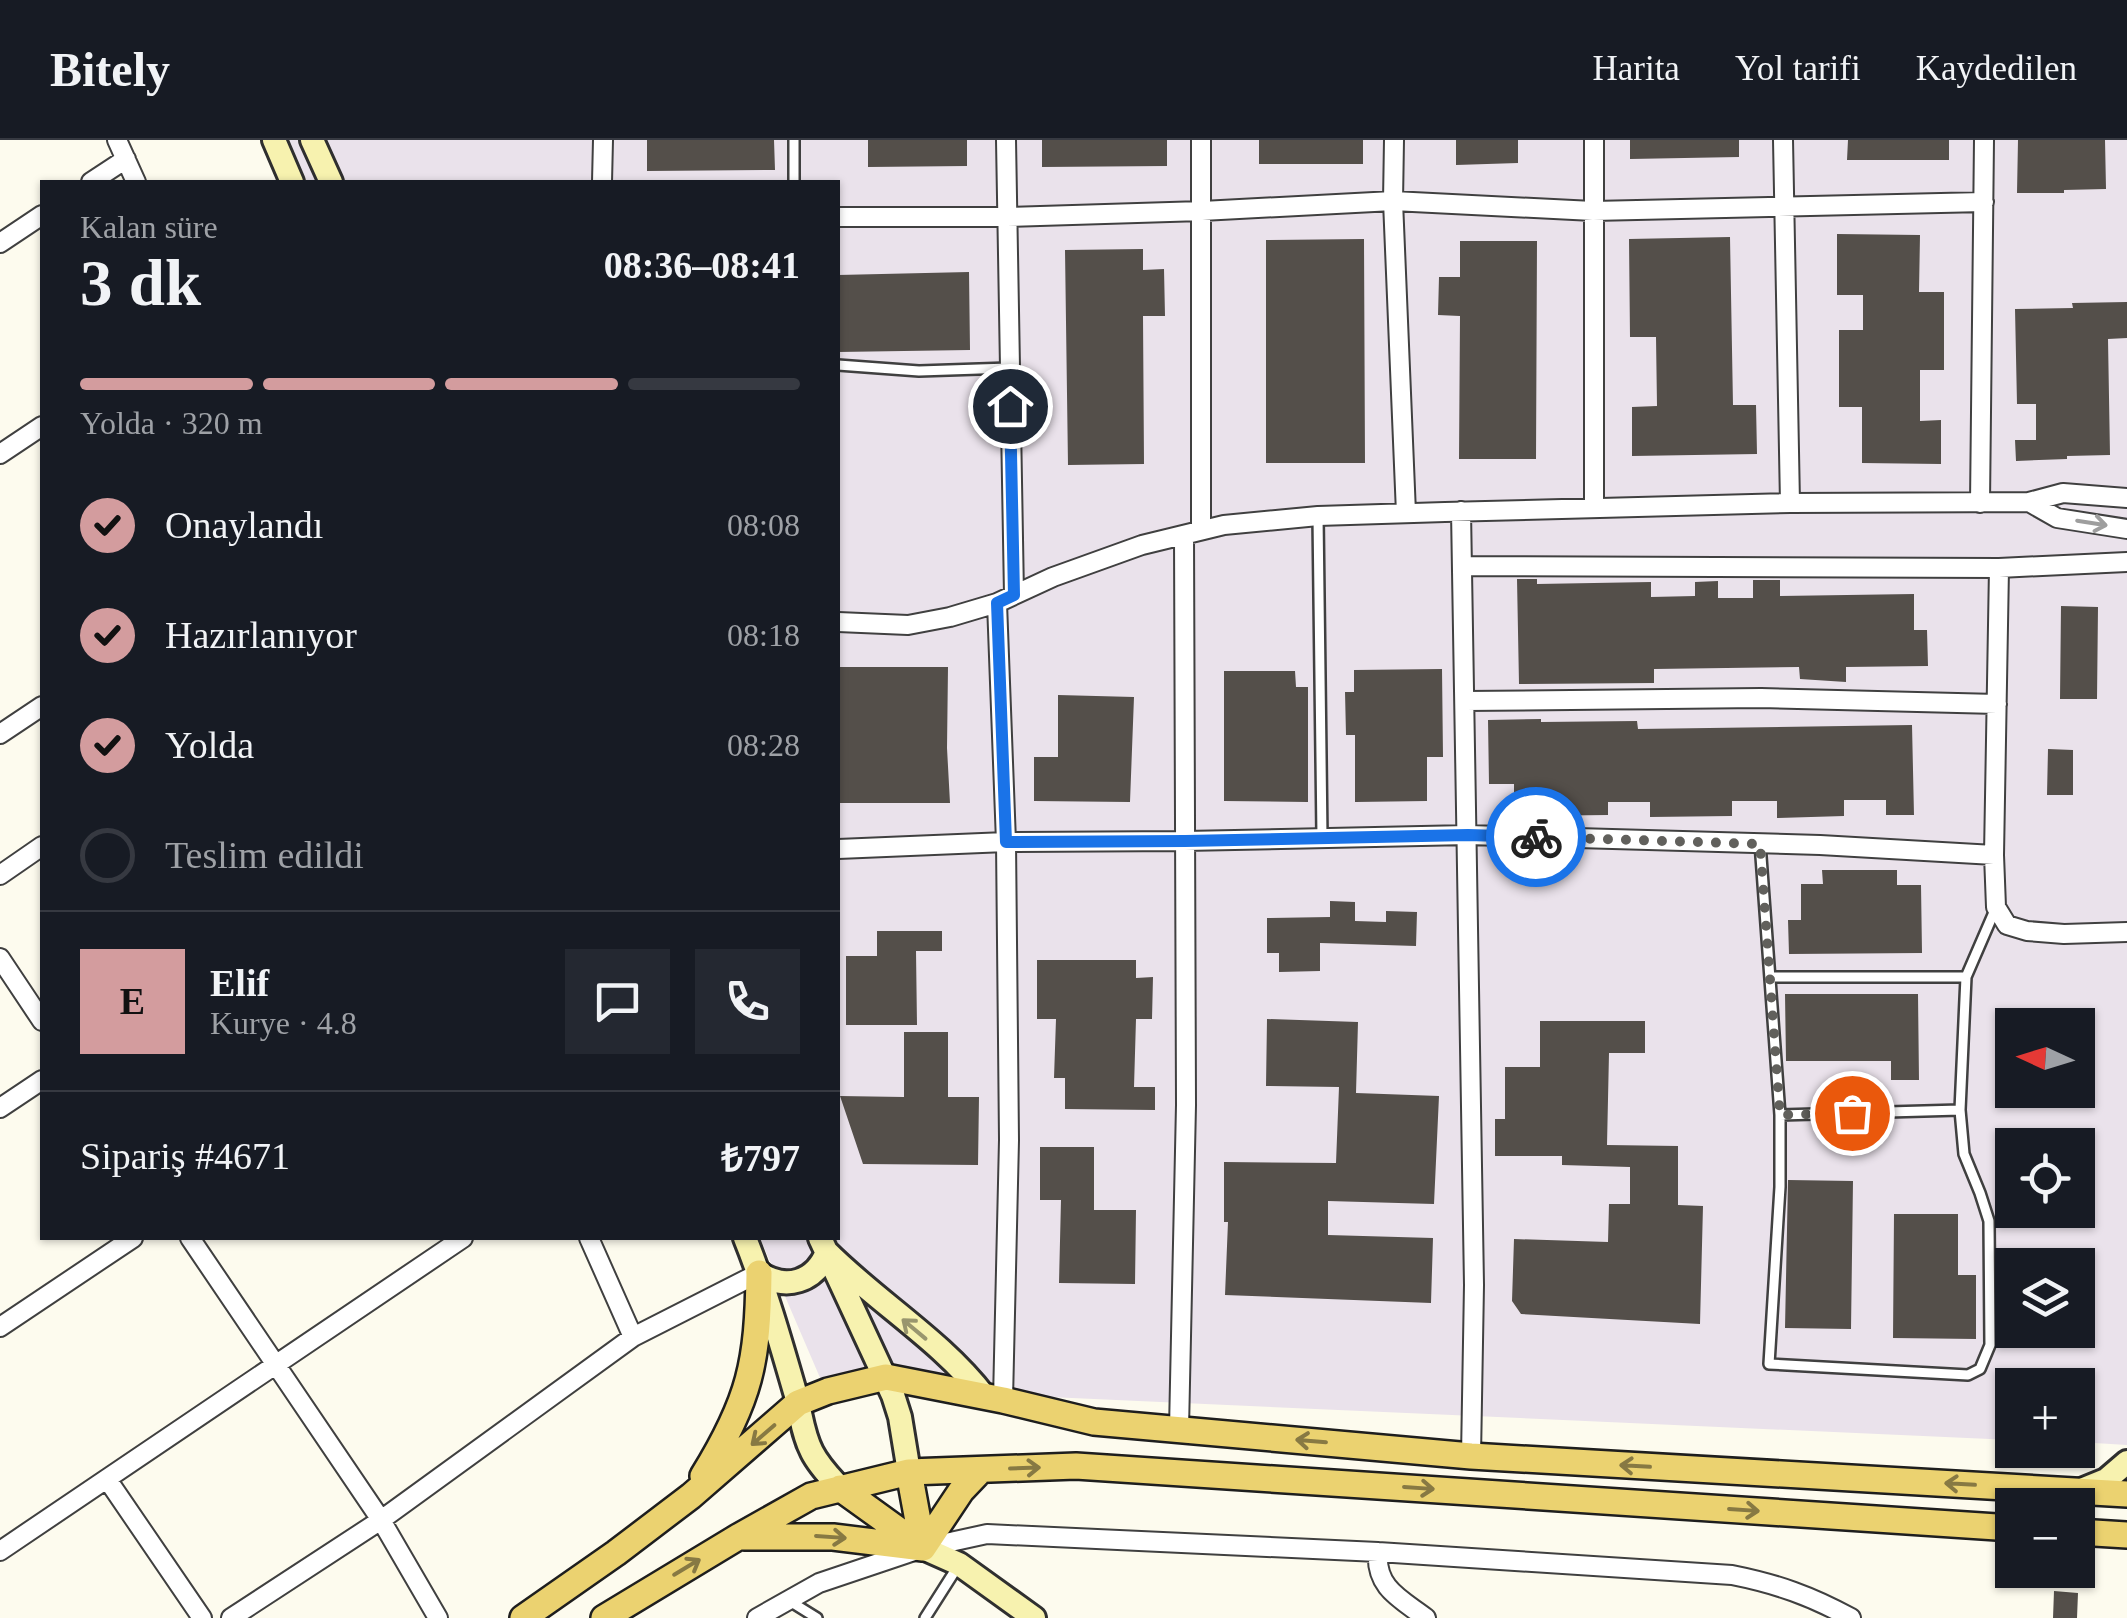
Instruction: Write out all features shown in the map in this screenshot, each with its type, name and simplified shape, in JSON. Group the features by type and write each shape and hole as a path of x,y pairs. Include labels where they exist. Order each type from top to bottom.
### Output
{"main road":[{"path":"274,140 291,180"},
{"path":"312,140 330,180"},
{"path":"746,1240 759,1273 804,1433 825,1472 840,1488 923,1548 960,1564 1034,1618"},
{"path":"824,1245 877,1298 994,1398"},
{"path":"759,1273 776,1282 796,1282 818,1268 824,1245"},
{"path":"824,1245 886,1377 900,1417 923,1548"},
{"path":"690,1496 723,1444 746,1392 755,1359 759,1273"},
{"path":"524,1618 690,1496 798,1403 828,1391 886,1377 1094,1422 1472,1456 2027,1488"},
{"path":"2086,1488 2106,1480 2127,1462"},
{"path":"604,1618 811,1496 909,1472 1076,1466 1995,1527"},
{"path":"923,1548 961,1491 981,1470"},
{"path":"2095,1492 2127,1494"},
{"path":"2095,1533 2127,1535"},
{"path":"738,1537 833,1537 923,1548"}],"street":[{"path":"118,140 135,180"},
{"path":"602,180 603,140"},
{"path":"994,1398 1009,1140 1006,599 1010,368 1006,140"},
{"path":"1179,1430 1186,1105 1185,841 1202,140"},
{"path":"1394,140 1406,513"},
{"path":"1594,140 1594,508"},
{"path":"1782,140 1790,504"},
{"path":"1980,502 1984,140"},
{"path":"94,180 126,159"},
{"path":"840,217 1007,217 1393,200 1594,211 1984,202"},
{"path":"0,243 40,216"},
{"path":"0,454 40,427"},
{"path":"840,622 908,625 950,617 1142,545 1224,524 1461,511 2029,502 2063,493 2127,498"},
{"path":"2029,502 2058,518 2127,529"},
{"path":"1461,511 1474,1285 1472,1456"},
{"path":"1462,566 1999,568 2127,562"},
{"path":"1999,568 1996,907 2007,925 2027,932 2127,932"},
{"path":"1465,701 1761,698 1996,704"},
{"path":"0,734 40,707"},
{"path":"840,849 1006,842 1468,835 1994,854"},
{"path":"0,875 40,847"},
{"path":"0,958 40,1017"},
{"path":"0,1108 40,1081"},
{"path":"0,1327 130,1240"},
{"path":"191,1240 381,1520 438,1618"},
{"path":"0,1551 460,1240"},
{"path":"590,1240 633,1337"},
{"path":"230,1618 381,1520 633,1337 759,1273"},
{"path":"107,1479 202,1618"},
{"path":"758,1618 818,1584 923,1548 987,1534 1378,1552 1732,1576 1772,1583 1851,1618"},
{"path":"1378,1552 1377,1564 1386,1587 1426,1618"}],"lane":[{"path":"794,140 794,180"},
{"path":"840,365 919,371 1010,368"},
{"path":"1318,516 1322,838"},
{"path":"1760,844 1780,1115 1780,1187 1768,1364 1968,1375 1980,1368 1990,1345 1988,1221 1964,1154 1960,1110 1966,976 1996,907"},
{"path":"1770,977 1966,976"},
{"path":"1780,1115 1960,1110"},
{"path":"925,1618 960,1564"},
{"path":"788,1600 817,1618"}],"shaded area":[{"path":"288,140 2127,140 2127,1445 2095,1443 2095,1368 1995,1368 1995,1439 824,1387 761,1240 840,1240 840,180 306,180"}],"building":[{"path":"647,140 774,140 775,170 647,171"},
{"path":"868,140 967,140 967,166 868,167"},
{"path":"1042,140 1167,140 1167,166 1042,167"},
{"path":"1259,140 1363,140 1363,164 1259,164"},
{"path":"1456,140 1518,140 1518,163 1456,165"},
{"path":"1630,140 1739,140 1739,157 1630,159"},
{"path":"1848,140 1949,140 1949,160 1847,160"},
{"path":"2018,140 2105,140 2106,189 2017,193"},
{"path":"1837,234 1920,235 1919,292 1944,292 1944,370 1920,370 1920,421 1941,420 1941,464 1862,463 1862,407 1839,407 1839,330 1863,330 1863,295 1837,295"},
{"path":"1730,237 1733,405 1756,405 1757,454 1632,456 1632,407 1657,406 1656,337 1630,337 1629,239"},
{"path":"1364,239 1365,463 1266,463 1266,240"},
{"path":"1460,241 1537,241 1536,459 1459,459 1460,316 1438,315 1439,277 1460,277"},
{"path":"1143,249 1143,270 1164,269 1165,316 1143,316 1144,464 1068,465 1065,250"},
{"path":"969,272 970,350 840,352 840,275"},
{"path":"2127,302 2127,338 2108,339 2110,455 2016,461 2015,440 2036,440 2036,404 2017,404 2015,309"},
{"path":"1517,579 1537,579 1537,584 1651,582 1651,597 1695,596 1695,582 1718,581 1718,598 1753,598 1753,580 1780,580 1780,596 1914,594 1914,630 1927,630 1928,666 1846,667 1846,682 1800,679 1799,667 1654,669 1654,683 1519,684"},
{"path":"2061,606 2098,607 2097,699 2060,699"},
{"path":"840,667 948,667 950,803 840,803"},
{"path":"1442,669 1443,757 1427,757 1427,801 1355,802 1355,735 1346,735 1345,692 1354,692 1354,670"},
{"path":"1224,671 1295,671 1296,687 1308,687 1308,802 1224,801"},
{"path":"1058,695 1134,697 1130,802 1034,801 1034,757 1058,757"},
{"path":"1488,720 1637,721 1638,729 1912,725 1914,815 1886,815 1886,800 1844,800 1844,816 1777,818 1777,801 1732,801 1732,816 1650,817 1650,802 1608,802 1608,815 1514,816 1514,784 1489,784"},
{"path":"2048,749 2073,750 2073,795 2047,795"},
{"path":"1822,870 1897,870 1897,885 1921,885 1922,953 1789,954 1788,920 1801,920 1801,884 1823,884"},
{"path":"1330,901 1355,902 1355,921 1386,922 1386,911 1417,912 1416,946 1320,943 1320,971 1279,972 1279,953 1267,953 1267,918 1330,917"},
{"path":"877,931 942,931 942,951 916,951 917,1025 846,1025 846,956 877,956"},
{"path":"1037,960 1136,960 1136,978 1153,977 1152,1019 1136,1019 1134,1087 1155,1087 1155,1110 1065,1109 1065,1078 1054,1078 1056,1019 1037,1019"},
{"path":"1785,994 1918,994 1919,1080 1891,1080 1891,1061 1786,1061"},
{"path":"1267,1019 1358,1022 1356,1093 1439,1096 1434,1204 1328,1201 1328,1235 1433,1238 1431,1303 1225,1295 1228,1222 1224,1222 1224,1162 1336,1163 1339,1087 1266,1086"},
{"path":"1540,1021 1645,1021 1645,1053 1609,1053 1607,1145 1678,1146 1678,1205 1703,1206 1700,1324 1521,1314 1512,1301 1514,1239 1608,1242 1609,1204 1630,1204 1630,1167 1562,1165 1562,1156 1495,1156 1495,1119 1505,1119 1505,1067 1540,1067"},
{"path":"904,1032 948,1032 948,1097 979,1097 978,1165 863,1164 840,1096 904,1097"},
{"path":"1040,1147 1094,1147 1094,1210 1136,1210 1135,1284 1059,1283 1061,1200 1040,1200"},
{"path":"1788,1180 1853,1181 1851,1329 1785,1328"},
{"path":"1894,1214 1958,1214 1958,1275 1976,1275 1976,1339 1893,1338"},
{"path":"2054,1591 2078,1593 2077,1618 2053,1618"}],"way so far":[{"path":"1536,837 1760,844 1780,1115 1852,1113"}],"route":[{"path":"1010,406 1014,595 997,603 1006,842 1536,837"}]}
